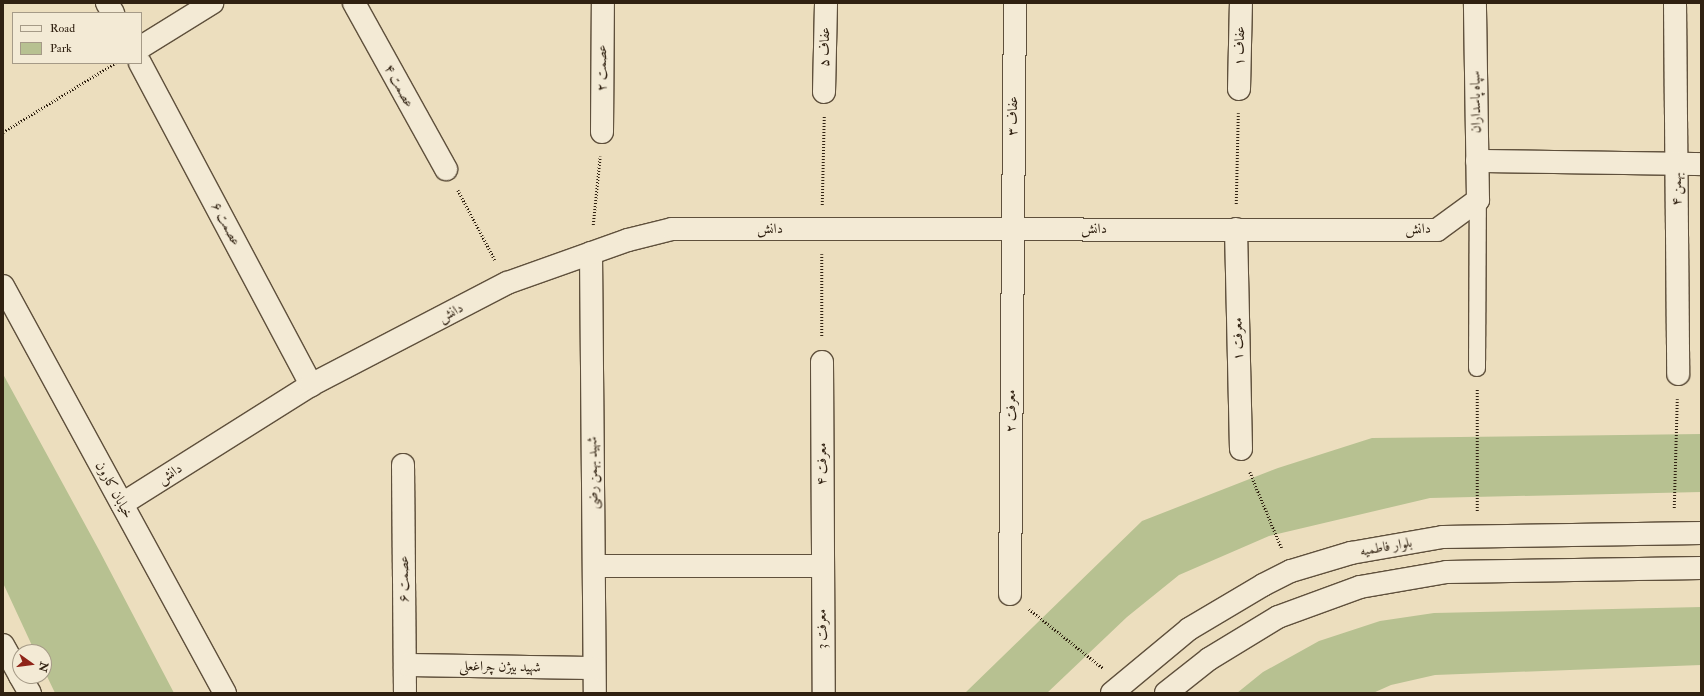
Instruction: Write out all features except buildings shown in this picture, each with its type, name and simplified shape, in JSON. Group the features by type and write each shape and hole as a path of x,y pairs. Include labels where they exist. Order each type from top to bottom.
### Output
{"street":[{"path":"107,3 112,12"},
{"path":"142,46 212,3"},
{"name":"عصمت ۴","path":"354,3 446,169"},
{"name":"عصمت ۲","path":"602,132 603,3"},
{"name":"عفاف ۵","path":"824,92 826,3"},
{"name":"عفاف ۳","path":"1012,228 1015,3"},
{"name":"عفاف ۱","path":"1239,89 1241,3"},
{"name":"سپاه پاسداران","path":"1476,3 1478,200"},
{"name":"بهمن ۴","path":"1675,3 1678,374"},
{"name":"عصمت ۶","path":"141,64 311,386"},
{"path":"1477,161 1701,164"},
{"name":"دانش","path":"122,504 311,386 507,283 591,253 672,229 1012,228 1437,230 1478,200"},
{"name":"معرفت ۲","path":"1010,594 1012,228"},
{"name":"معرفت ۱","path":"1236,229 1241,449"},
{"name":"شهید بهمن رضی","path":"591,253 594,693"},
{"name":"خیابان کارون","path":"3,286 225,693"},
{"name":"معرفت ۴","path":"821,566 822,362"},
{"name":"عصمت ۶","path":"403,465 405,693"},
{"name":"بلوار فاطمیه","path":"1117,688 1189,629 1291,571 1351,553 1443,537 1477,535 1701,533"},
{"path":"594,566 821,566"},
{"name":"معرفت 3","path":"821,566 824,693"},
{"path":"1166,693 1209,659 1278,617 1360,587 1447,572 1701,568"},
{"path":"3,645 12,661"},
{"name":"شهید بیژن چراغعلی","path":"405,665 594,668"},
{"path":"25,684 30,693"}],"lane":[{"path":"1477,368 1478,200"}],"path":[{"path":"3,132 113,64"},
{"path":"1236,229 1239,89"},
{"path":"822,362 824,92"},
{"path":"591,253 602,132"},
{"path":"446,169 507,283"},
{"path":"1477,368 1477,535"},
{"path":"1673,533 1678,374"},
{"path":"1241,449 1291,571"},
{"path":"1010,594 1117,688"}],"green space":[{"path":"3,374 99,550 174,693 55,693 51,684 52,684 52,644 31,644 3,583"},
{"path":"1701,434 1701,492 1430,498 1269,536 1179,575 1127,617 1047,693 965,693 1142,521 1278,468 1372,438"},
{"path":"1701,607 1701,665 1435,675 1391,685 1373,693 1237,693 1263,672 1319,641 1380,621 1434,613"}]}
